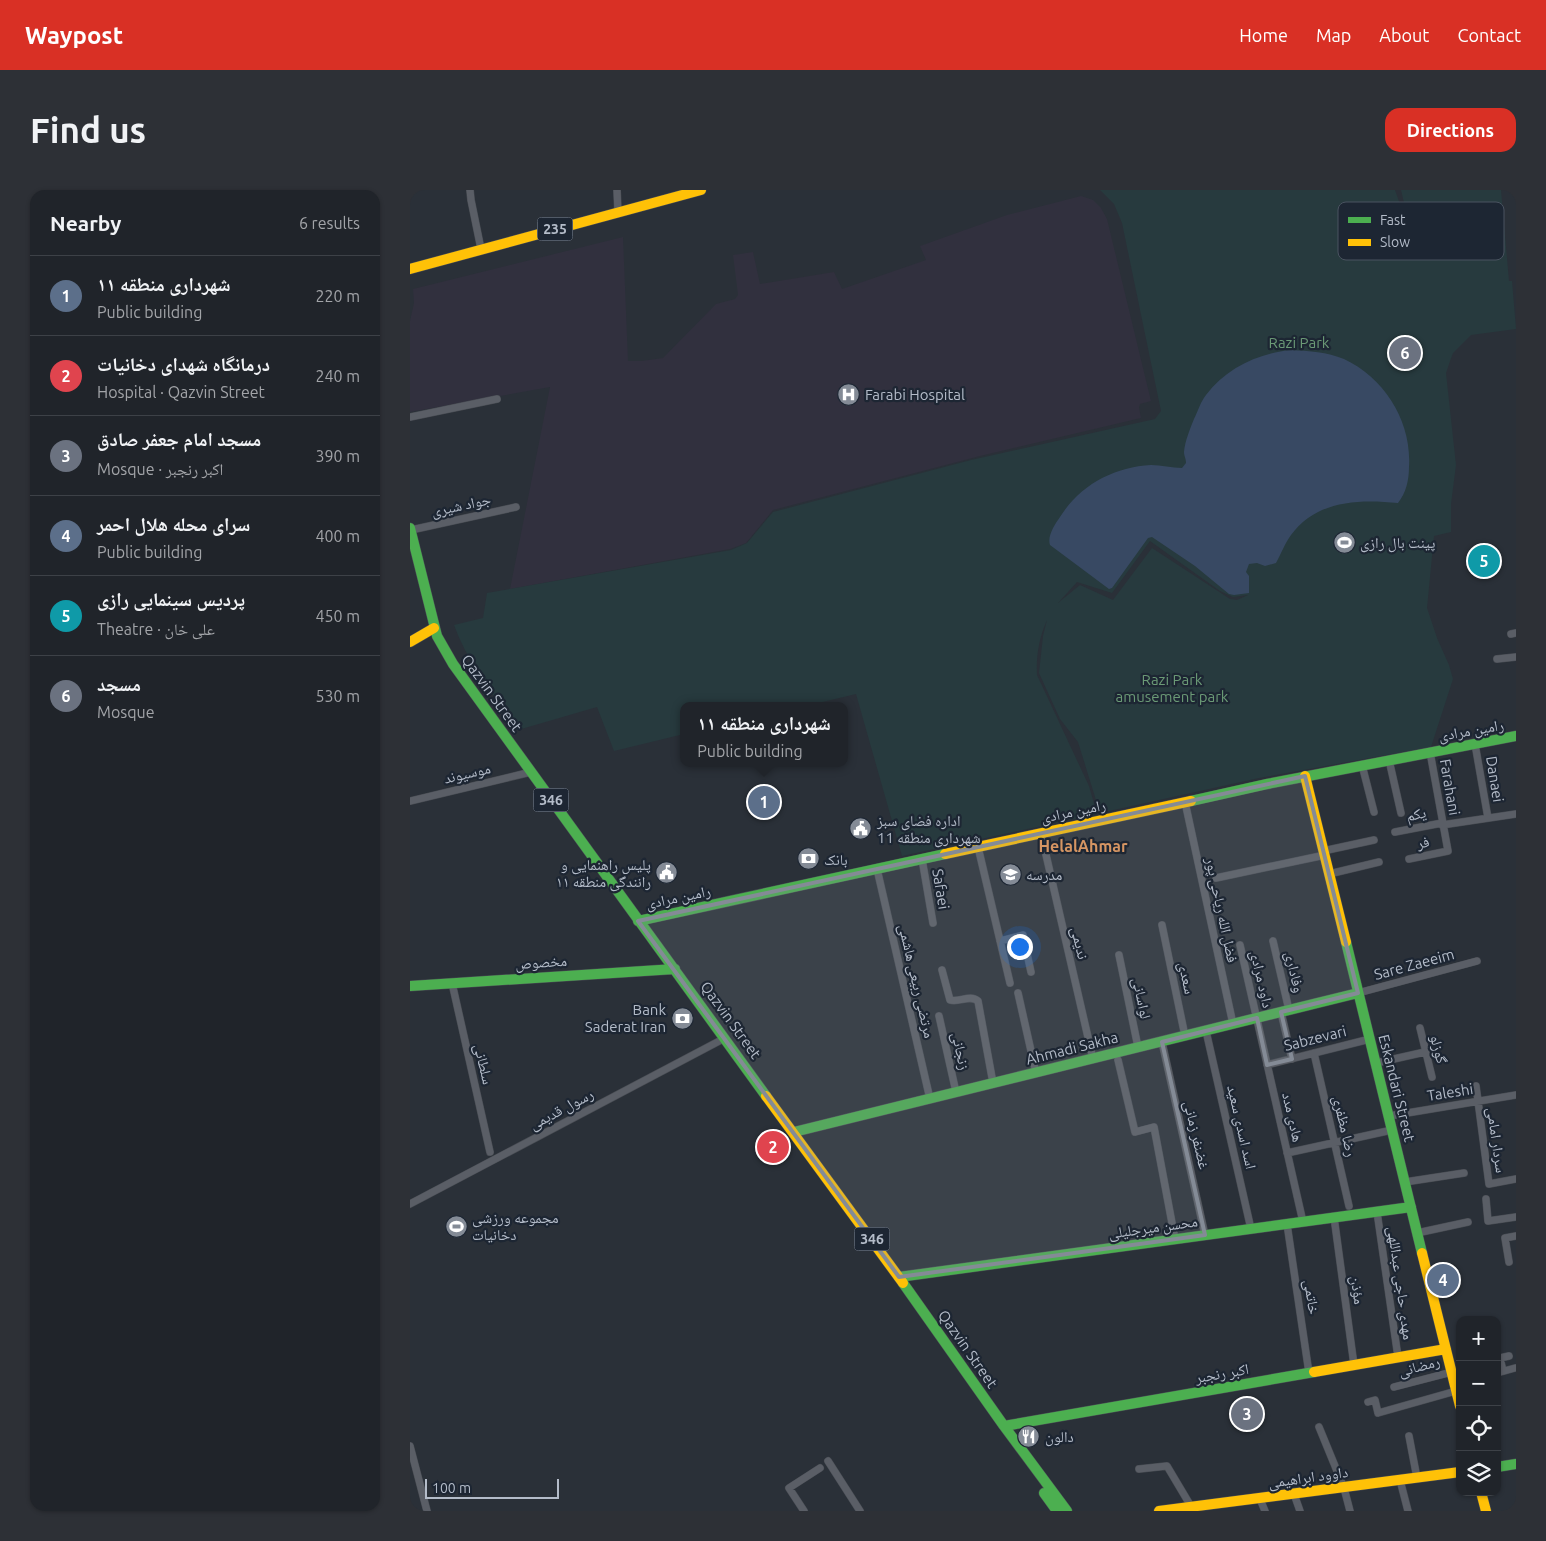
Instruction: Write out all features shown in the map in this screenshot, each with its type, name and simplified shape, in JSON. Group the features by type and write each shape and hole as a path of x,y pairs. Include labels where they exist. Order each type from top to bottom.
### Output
{"street":[{"path":"470,190 482,249"},
{"path":"617,190 618,212"},
{"name":"235","path":"411,271 482,249 700,190"},
{"path":"410,417 497,399"},
{"name":"جواد شیری","path":"410,529 516,507"},
{"name":"Qazvin Street","path":"410,529 434,628 440,644 453,664 638,921 899,1277 1064,1511"},
{"path":"410,642 434,628"},
{"path":"1497,659 1516,657"},
{"name":"رامین مرادی","path":"638,921 1305,776 1516,736"},
{"name":"Danaei","path":"1475,744 1488,818"},
{"name":"Farahani","path":"1430,752 1442,824"},
{"path":"1390,760 1401,814"},
{"path":"1362,765 1374,812"},
{"name":"موسیوند","path":"410,801 531,772"},
{"name":"Eskandari Street","path":"1305,776 1456,1383"},
{"name":"فضل الله ریاحی پور","path":"1185,802 1233,1024"},
{"name":"یکم","path":"1395,832 1516,814"},
{"name":"فر","path":"1409,860 1448,851 1442,824"},
{"name":"ندیمی","path":"1041,833 1092,1059"},
{"path":"1216,878 1374,840"},
{"path":"978,847 1010,983"},
{"name":"Safaei","path":"922,859 933,923"},
{"path":"1329,874 1378,862"},
{"name":"مرتضی ربیعی هاشمی","path":"877,869 930,1098"},
{"name":"سعدی","path":"1162,925 1185,1036"},
{"path":"1000,941 1023,936 1032,972"},
{"name":"وفاداری","path":"1273,941 1292,1059"},
{"name":"داود مرادی","path":"1240,945 1257,1018"},
{"name":"لواسانی","path":"1119,955 1138,1047"},
{"name":"Sare Zaeeim","path":"1358,993 1477,962"},
{"name":"مخصوص","path":"410,986 675,969"},
{"path":"942,970 950,1000 956,1001 972,998 978,1001 993,1083"},
{"name":"سلطانی","path":"452,983 490,1152"},
{"path":"1018,993 1036,1073"},
{"name":"Ahmadi Sakha","path":"794,1132 1358,993"},
{"name":"زنجانی","path":"939,1016 956,1092"},
{"name":"هادی مدد","path":"1257,1018 1303,1222"},
{"name":"گوزلو","path":"1420,1028 1432,1077"},
{"name":"اسد اسدی سعید","path":"1206,1031 1251,1229"},
{"name":"رسول قدیمی","path":"410,1204 725,1038"},
{"name":"Sabzevari","path":"1268,1065 1370,1039"},
{"name":"غضنفر زمانی","path":"1162,1042 1205,1235"},
{"path":"1376,1064 1426,1052"},
{"name":"رضا مظفری","path":"1314,1053 1349,1206"},
{"path":"1118,1060 1135,1132 1154,1127 1176,1239"},
{"name":"سردار امامی","path":"1476,1086 1489,1184 1516,1179"},
{"name":"Taleshi","path":"1389,1116 1516,1095"},
{"path":"1287,1153 1392,1130"},
{"path":"1405,1182 1464,1174"},
{"path":"1486,1199 1488,1221 1516,1217"},
{"name":"محسن میرجلیلی","path":"899,1277 1411,1207"},
{"name":"مهدی حاجی عبداللهی","path":"1377,1212 1398,1358"},
{"name":"مؤذن","path":"1334,1218 1354,1365"},
{"path":"1417,1232 1468,1222"},
{"name":"خاتمی","path":"1287,1224 1309,1373"},
{"path":"1508,1262 1505,1238 1516,1236"},
{"name":"اکبر رنجبر","path":"1004,1426 1446,1349"},
{"path":"1500,1361 1500,1358 1509,1356"},
{"path":"1501,1372 1515,1368"},
{"name":"رمضانی","path":"1394,1387 1452,1372"},
{"path":"1368,1402 1375,1400 1378,1413 1456,1386"},
{"path":"1319,1427 1344,1488 1350,1511"},
{"path":"1409,1436 1416,1478"},
{"path":"410,1446 427,1511"},
{"path":"828,1461 860,1511"},
{"path":"1501,1466 1516,1464"},
{"path":"1139,1469 1167,1466 1192,1508"},
{"path":"804,1511 788,1488 820,1468"},
{"name":"داوود ابراهیمی","path":"1159,1511 1215,1508 1260,1499 1456,1473"},
{"path":"1400,1480 1408,1511"},
{"path":"1294,1494 1300,1511"},
{"path":"1482,1496 1486,1511"},
{"path":"1260,1499 1265,1511"}],"highlighted area":[{"path":"1305,776 1358,993 1281,1012 1292,1059 1267,1065 1257,1018 1162,1042 1205,1235 899,1277 638,921"}],"shaded area":[{"name":"Farabi Hospital","path":"1081,196 1093,200 1101,208 1107,219 1151,401 1140,404 1141,418 980,456 773,510 746,543 730,549 510,589 550,387 410,412 410,321 414,303 413,289 623,237 628,361 663,358 716,304 735,299 738,295 733,255 753,252 760,284 834,272 842,289 926,260 920,246 1007,215"}],"green space":[{"name":"Razi Park","path":"1100,190 1395,190 1399,202 1338,202 1338,260 1504,260 1504,224 1516,329 1471,335 1453,353 1446,373 1456,465 1451,504 1451,532 1434,536 1427,608 1453,679 1431,747 1259,778 1100,813 1078,742 1060,719 1039,673 1043,636 1047,620 1039,647 1037,675 1089,786 1097,814 902,856 856,694 823,702 680,702 680,735 614,751 597,707 518,730 474,667 454,625 483,618 487,593 731,550 747,543 773,512 971,460 1155,419 1161,411 1122,223 1114,204","holes":["1150,541 1220,591 1233,597 1248,595 1237,600 1230,599 1152,548 1113,600 1080,585 1058,603 1077,582 1112,593"]},
{"name":"Razi Park","path":"1401,190 1501,190 1502,202 1404,202"}],"water":[{"path":"1291,350 1325,353 1344,359 1359,367 1372,378 1393,403 1401,418 1409,450 1408,481 1398,503 1354,502 1326,508 1313,515 1301,523 1291,535 1276,563 1265,566 1257,563 1249,564 1246,572 1249,576 1249,593 1234,595 1229,594 1195,566 1152,537 1148,538 1112,588 1109,589 1050,545 1052,530 1068,506 1077,496 1099,480 1124,469 1137,466 1151,465 1182,468 1186,463 1184,453 1191,427 1203,400 1214,385 1233,370 1255,358"}],"traffic: fast":[{"path":"410,528 437,636 453,664 766,1096"},
{"path":"1191,801 1267,784 1516,736"},
{"path":"638,921 945,854"},
{"path":"1346,942 1422,1253"},
{"path":"410,986 675,969"},
{"path":"794,1132 1358,993"},
{"path":"899,1277 1411,1207"},
{"path":"903,1283 1004,1426 1067,1511"},
{"path":"1004,1426 1314,1372"},
{"path":"1501,1466 1516,1464"},
{"path":"1044,1493 1057,1511"}],"traffic: slow":[{"path":"410,269 701,190"},
{"path":"410,642 434,628"},
{"path":"1305,776 1346,942"},
{"path":"945,854 1191,801"},
{"path":"766,1096 903,1283"},
{"path":"1422,1253 1456,1390"},
{"path":"1314,1372 1446,1349"},
{"path":"1159,1511 1456,1473"},
{"path":"1482,1496 1486,1511"}],"place":[{"name":"مسجد","path":"1405,353"},
{"name":"Farabi Hospital","path":"849,394"},
{"name":"پینت بال رازی","path":"1344,542"},
{"name":"پردیس سینمایی رازی","path":"1484,561"},
{"name":"شهرداری منطقه ۱۱","path":"764,802"},
{"name":"اداره فضای سبز شهرداری منطقه 11","path":"861,829"},
{"name":"بانک","path":"808,859"},
{"name":"پلیس راهنمایی و رانندگی منطقه ۱۱","path":"667,873"},
{"name":"مدرسه","path":"1010,874"},
{"name":"Bank Saderat Iran","path":"682,1018"},
{"name":"درمانگاه شهدای دخانیات","path":"773,1147"},
{"name":"مجموعه ورزشی دخانیات","path":"456,1226"},
{"name":"سرای محله هلال احمر","path":"1443,1280"},
{"name":"مسجد امام جعفر صادق","path":"1247,1414"},
{"name":"دالون","path":"1029,1436"}],"district":[{"name":"HelalAhmar","path":"1083,846"}],"park label":[{"name":"Razi Park amusement park","path":"1172,688"}]}
